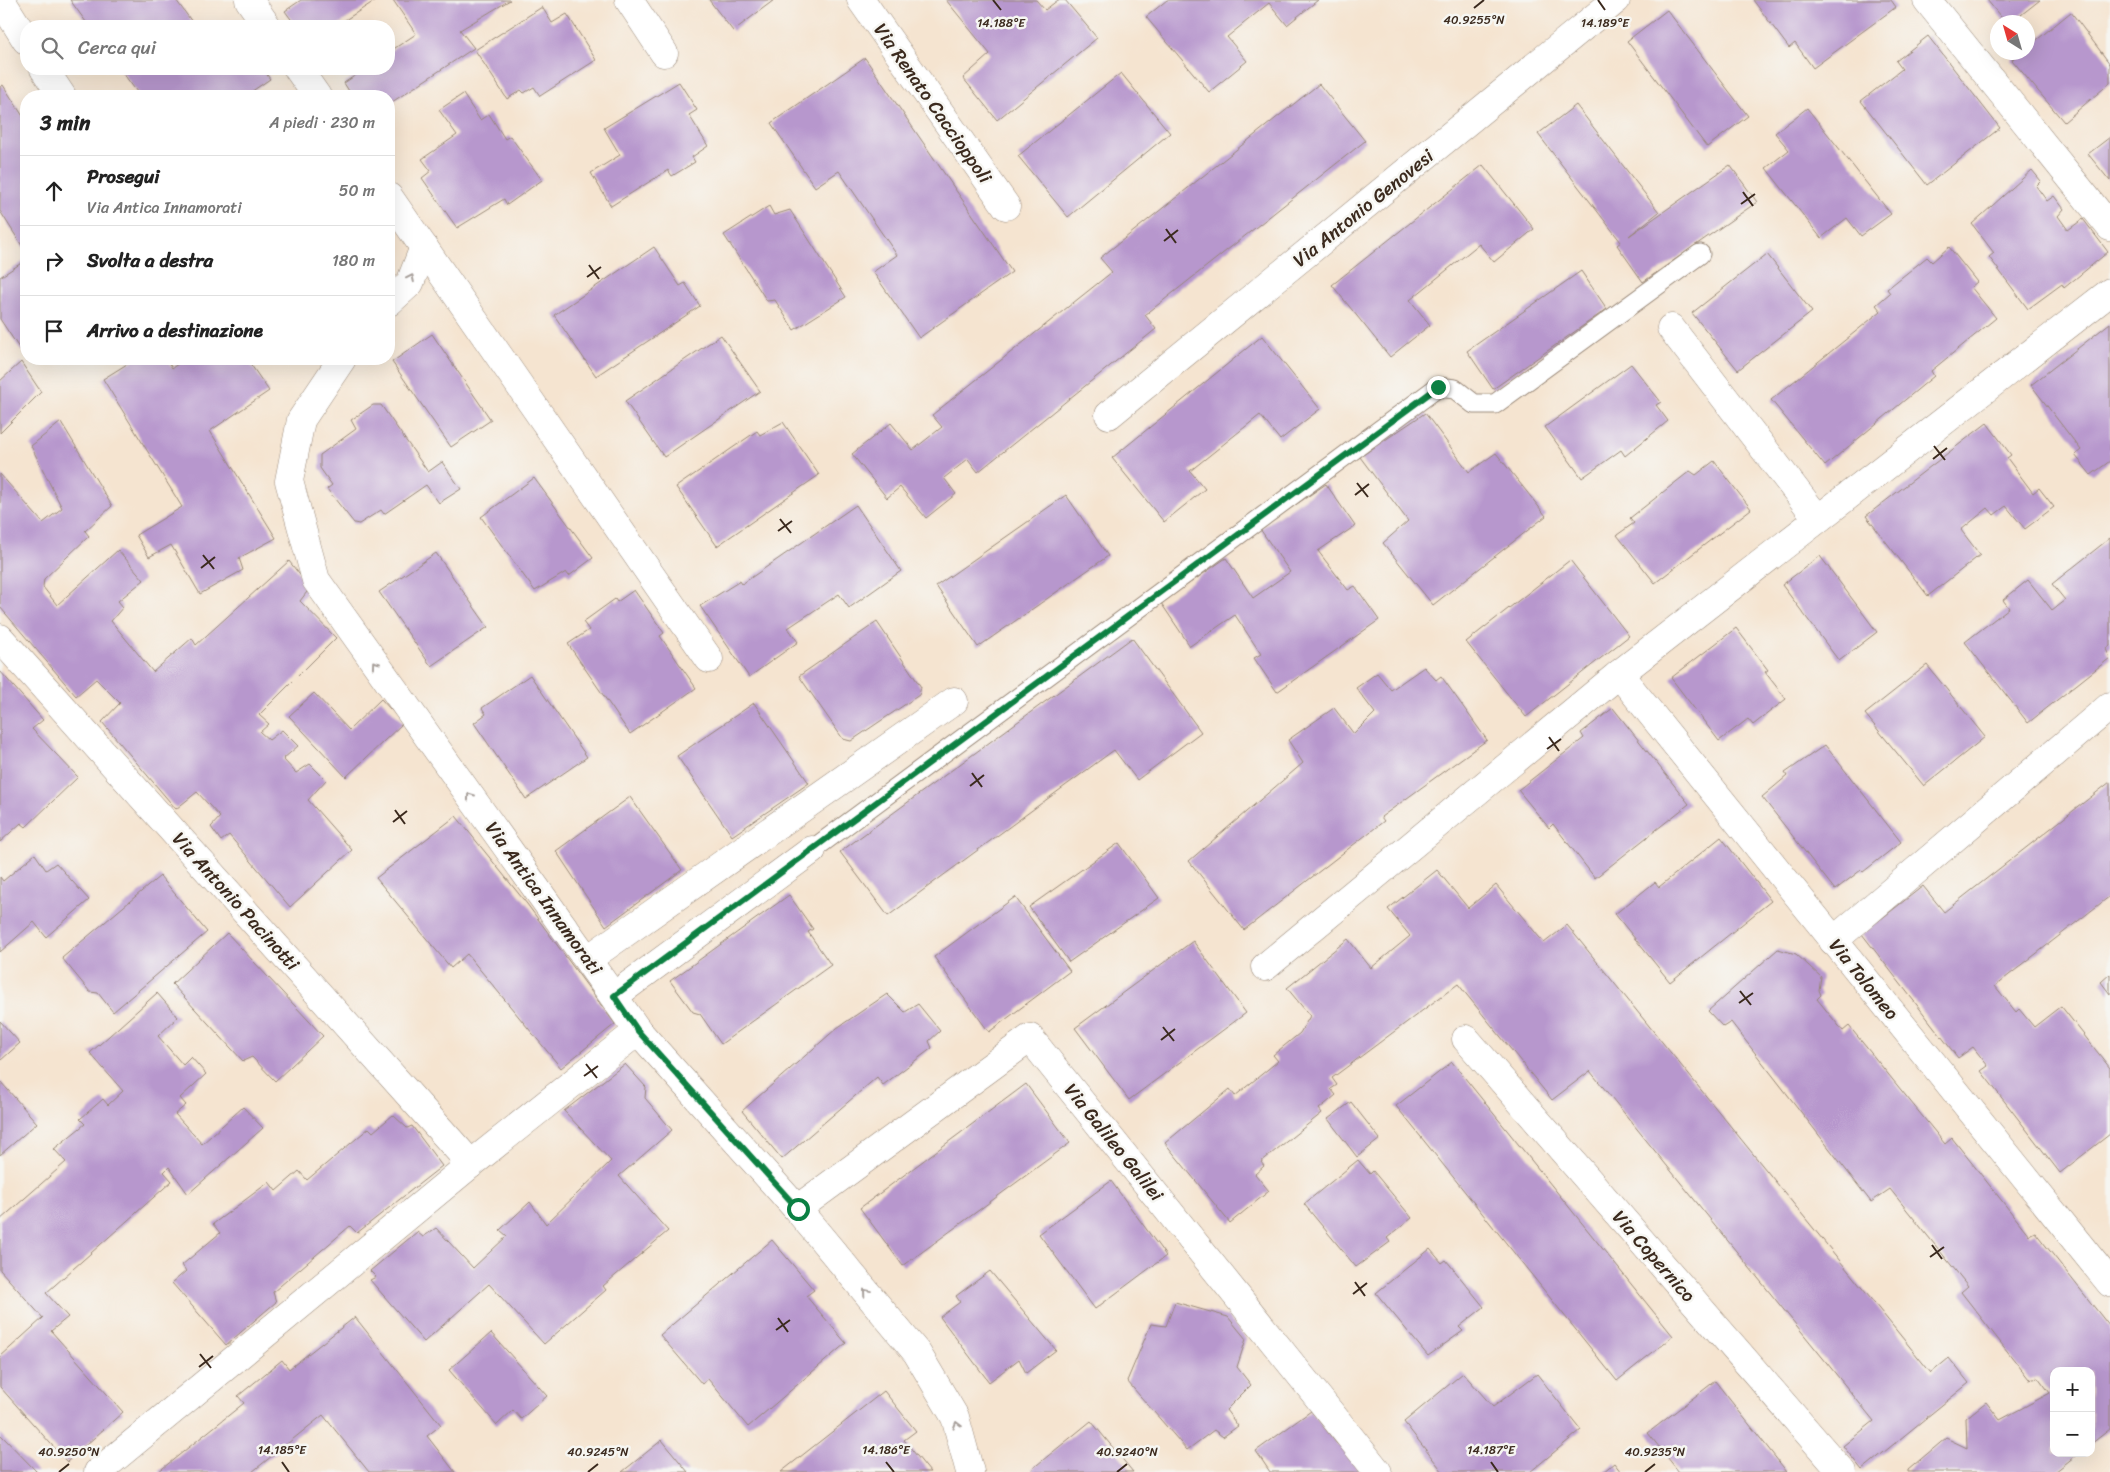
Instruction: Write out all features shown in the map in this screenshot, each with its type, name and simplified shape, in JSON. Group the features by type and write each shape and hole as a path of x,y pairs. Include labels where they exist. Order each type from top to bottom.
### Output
{"street":[{"path":"2,0 20,30"},
{"path":"249,0 264,20"},
{"path":"629,0 664,53"},
{"name":"Via Renato Caccioppoli","path":"861,0 1006,206"},
{"name":"Via Antonio Genovesi","path":"1109,416 1616,0"},
{"path":"1926,0 2110,227"},
{"path":"48,75 58,90"},
{"path":"302,75 313,90"},
{"path":"395,206 709,659"},
{"path":"395,297 410,283 424,247"},
{"path":"1265,967 1619,674 2110,292"},
{"path":"1671,328 1818,519"},
{"name":"Via Antica Innamorati","path":"338,365 301,420 289,481 316,580 638,1031 798,1209 917,1353 955,1417 970,1472"},
{"name":"Via Antonio Pacinotti","path":"0,638 471,1164"},
{"name":"Via Tolomeo","path":"1619,674 2110,1283"},
{"path":"588,960 954,700"},
{"path":"1833,941 2110,706"},
{"path":"614,996 812,850"},
{"path":"98,1472 471,1164 638,1031"},
{"name":"Via Galileo Galilei","path":"798,1209 1030,1038 1378,1472"},
{"name":"Via Copernico","path":"1466,1039 1842,1472"}],"lane":[{"path":"812,850 1438,387 1455,389 1474,404 1495,404 1700,254"}],"building":[{"path":"70,0 176,0 191,20 85,20"},
{"path":"301,0 376,0 345,20 292,20 285,11"},
{"path":"393,0 510,0 460,30 474,48 395,100 395,90 348,90 344,83 356,75 395,75 395,48 416,34"},
{"path":"709,0 774,0 733,31"},
{"path":"946,0 1036,0 1045,10 1058,0 1065,0 1097,38 997,120 963,78 990,54"},
{"path":"1167,0 1318,0 1287,25 1269,3 1227,37 1247,61 1209,92 1146,17"},
{"path":"1753,0 1891,0 1896,7 1813,68 1795,43 1789,48"},
{"path":"1987,0 2040,0 2021,15 1999,15"},
{"path":"542,7 552,23 567,14 596,60 540,96 534,87 524,93 521,90 507,99 475,50"},
{"path":"1667,10 1748,116 1707,147 1627,41"},
{"path":"2071,12 2110,64 2110,83 2064,122 2012,60 2035,60 2035,41"},
{"path":"1928,36 2000,128 1927,185 1861,101 1902,69 1896,61"},
{"path":"865,58 1012,272 919,338 873,272 897,255 839,171 815,187 771,123"},
{"path":"1121,73 1170,133 1068,217 1018,156"},
{"path":"124,75 267,75 270,79 254,90 136,90"},
{"path":"679,82 697,110 689,115 708,146 692,157 695,162 672,176 668,170 611,206 591,173 620,155 604,128"},
{"path":"1319,84 1365,141 1145,315 1156,329 978,472 968,459 944,478 956,494 926,518 900,487 887,498 852,454 891,423 913,450 942,427 932,415 1112,272 1100,258"},
{"path":"3,85 20,112 20,243 0,211 0,87"},
{"path":"463,94 480,120 489,114 505,139 510,136 542,180 507,205 504,199 457,228 422,178 431,171 422,159 457,135 439,110"},
{"path":"1576,105 1659,212 1629,236 1730,165 1757,202 1643,282 1617,245 1621,242 1538,134"},
{"path":"1807,108 1891,214 1861,236 1847,218 1821,238 1766,168 1789,150 1775,133"},
{"path":"2110,137 2110,181 2088,154"},
{"path":"1483,165 1534,229 1494,262 1479,244 1410,300 1430,325 1390,357 1332,285"},
{"path":"2032,170 2041,181 2036,186 2047,201 2054,196 2064,209 2058,216 2068,230 2083,219 2108,252 2064,288 2062,284 2028,309 1989,257 1994,253 1972,224"},
{"path":"769,206 774,215 790,210 846,297 794,330 775,300 767,301 724,235"},
{"path":"654,247 680,286 685,283 700,306 596,376 554,315"},
{"path":"1949,247 1977,282 1971,287 1996,318 1931,371 1934,376 1825,466 1771,400 1881,311 1876,305 1890,293 1887,289 1927,257 1932,262"},
{"path":"1767,254 1812,312 1738,370 1692,313"},
{"path":"20,264 20,349 0,319 0,277"},
{"path":"1581,271 1607,309 1493,389 1467,351"},
{"path":"2110,323 2110,461 2091,475 2075,455 2081,450 2031,385"},
{"path":"432,334 491,420 451,447 394,365 395,360"},
{"path":"721,335 760,391 664,457 625,401"},
{"path":"1262,336 1320,409 1280,440 1260,415 1190,471 1205,489 1164,522 1112,458"},
{"path":"20,363 41,392 0,433 0,381"},
{"path":"1631,364 1661,402 1656,405 1668,421 1625,456 1621,450 1582,478 1545,427"},
{"path":"125,365 170,365 172,368 176,365 251,365 269,391 210,431 276,538 239,558 243,570 200,594 171,545 149,557 136,535 182,507 103,379"},
{"path":"373,405 381,405 428,472 442,462 461,489 439,503 426,485 384,514 381,510 359,524 354,523 327,489 332,485 320,468 320,455 356,429 351,420"},
{"path":"1425,413 1469,472 1496,453 1546,516 1433,605 1383,543 1408,521 1360,457"},
{"path":"61,422 112,506 85,531 89,536 44,579 43,587 57,605 118,550 144,580 118,601 123,607 111,621 153,672 192,638 196,645 289,561 310,588 300,601 336,638 259,715 269,724 260,732 269,740 282,730 298,746 283,759 296,773 310,764 326,780 308,800 352,850 290,907 229,835 221,841 211,827 220,817 197,792 176,809 102,722 120,703 96,679 76,696 0,607 0,474 43,523 62,508 31,446"},
{"path":"783,422 819,475 717,546 676,487 757,431 760,435"},
{"path":"1987,423 2011,455 2007,458 2033,493 2039,488 2054,507 2025,529 2006,506 1994,515 1988,508 1961,530 1980,555 1928,596 1866,516"},
{"path":"1714,461 1751,509 1655,583 1617,535 1634,523 1630,518 1690,471 1696,475"},
{"path":"534,478 593,558 569,576 566,572 535,591 481,517"},
{"path":"1326,484 1355,526 1318,551 1348,590 1355,586 1379,620 1277,692 1254,658 1261,654 1235,615 1190,646 1161,603 1226,558 1253,598 1290,572 1260,529"},
{"path":"1066,495 1108,556 978,647 936,586"},
{"path":"856,505 901,571 849,608 839,594 788,628 798,642 749,677 700,606 740,581 742,584"},
{"path":"2110,538 2110,646 2106,649 2110,658 2028,723 1965,642 2009,608 2003,600 2028,580 2052,610 2065,600 2052,584"},
{"path":"436,553 488,627 431,666 379,592"},
{"path":"1820,556 1877,632 1839,661 1782,585"},
{"path":"1570,560 1629,636 1526,717 1466,642"},
{"path":"634,590 664,633 660,636 696,688 630,734 568,644 589,630 583,622 615,599 617,602"},
{"path":"877,622 921,687 919,695 851,741 843,739 799,676"},
{"path":"1736,628 1768,670 1765,672 1786,699 1753,725 1748,719 1719,741 1671,678"},
{"path":"1132,638 1201,732 1137,780 1114,750 888,916 840,852"},
{"path":"1927,665 1985,737 1924,786 1865,714"},
{"path":"1424,667 1436,680 1441,676 1487,740 1381,817 1384,821 1244,930 1189,861 1303,763 1288,740 1334,708 1354,734 1375,713 1356,688 1377,673 1391,690"},
{"path":"0,671 43,720 32,729 78,777 26,827 21,823 0,842"},
{"path":"530,675 587,757 526,799 474,723 486,714 482,708"},
{"path":"314,693 349,730 381,699 403,723 346,777 289,716"},
{"path":"754,703 809,783 732,836 677,756"},
{"path":"1613,708 1689,804 1595,878 1553,824 1549,828 1518,790 1584,738 1581,733"},
{"path":"1825,745 1901,842 1863,872 1861,870 1835,890 1762,797 1787,776 1785,773"},
{"path":"2110,782 2110,896 1995,986 2016,1012 2019,1009 2034,1027 2061,1006 2110,1068 2110,1134 2060,1173 1981,1071 1988,1066 1973,1047 1958,1058 1862,934 1923,886 1944,912"},
{"path":"630,797 682,870 606,926 556,851"},
{"path":"456,816 527,904 615,1024 561,1068 467,954 451,968 376,878"},
{"path":"1721,837 1771,901 1670,982 1615,914 1655,882 1659,887"},
{"path":"1119,843 1159,898 1069,962 1029,907"},
{"path":"35,854 46,870 56,863 89,900 46,937 34,922 0,952 0,877 3,881"},
{"path":"1437,870 1468,908 1496,885 1544,943 1567,925 1931,1373 1949,1358 1969,1383 1862,1470 1843,1446 1874,1421 1590,1071 1552,1100 1458,984 1332,1078 1337,1085 1331,1089 1336,1095 1319,1109 1322,1113 1261,1162 1264,1166 1255,1174 1269,1191 1230,1223 1165,1143 1230,1089 1235,1096 1278,1061 1273,1055 1300,1033 1310,1016 1287,988 1348,939 1371,968 1410,936 1388,909"},
{"path":"160,876 207,932 113,1012 98,993 90,992 62,958"},
{"path":"789,895 813,929 808,932 831,965 721,1044 700,1014 693,1012 670,981"},
{"path":"1015,897 1070,971 989,1032 934,957"},
{"path":"227,933 323,1036 275,1081 252,1057 243,1061 172,984"},
{"path":"1193,941 1246,1013 1129,1100 1075,1028"},
{"path":"1778,949 1796,954 1821,977 1819,990 1821,995 1817,999 1843,1031 1849,1026 1945,1144 1952,1138 2029,1235 2035,1232 2110,1327 2110,1429 2095,1441 2095,1367 2050,1367 2050,1393 2038,1377 2029,1379 1961,1292 1968,1286 1890,1189 1871,1202 1731,1022 1723,1027 1708,1011"},
{"path":"2110,974 2110,994 2101,982"},
{"path":"157,993 178,1017 158,1036 183,1065 191,1057 206,1074 180,1098 186,1105 175,1114 202,1144 243,1107 263,1128 188,1194 169,1167 164,1172 172,1181 46,1293 68,1317 51,1331 123,1412 67,1462 0,1387 0,1357 43,1318 0,1270 0,1220 66,1162 54,1149 85,1124 80,1119 103,1099 108,1105 123,1091 90,1053"},
{"path":"887,994 905,1012 918,1004 940,1031 929,1041 932,1048 883,1085 877,1077 782,1159 742,1111 837,1028"},
{"path":"0,1021 20,1043 0,1061"},
{"path":"1452,1062 1673,1336 1617,1381 1396,1106"},
{"path":"625,1064 646,1087 645,1098 672,1130 619,1176 668,1231 603,1286 606,1290 544,1344 489,1284 424,1342 370,1280 376,1277 370,1271 417,1232 423,1237 436,1228 473,1268 507,1236 500,1230 530,1202 546,1224 611,1161 564,1111"},
{"path":"0,1081 37,1123 0,1155"},
{"path":"1026,1084 1070,1143 903,1266 860,1208"},
{"path":"1351,1102 1380,1139 1357,1157 1328,1119"},
{"path":"393,1115 407,1128 412,1126 442,1166 357,1233 350,1226 273,1292 276,1302 226,1345 172,1283 186,1271 182,1265 220,1233 213,1224 269,1182 276,1191 299,1171 307,1180 369,1128 373,1132"},
{"path":"1358,1160 1370,1174 1373,1171 1412,1218 1387,1238 1390,1242 1356,1267 1304,1204"},
{"path":"1111,1181 1166,1256 1095,1309 1039,1234"},
{"path":"772,1240 814,1290 806,1296 846,1343 748,1427 708,1379 702,1384 660,1335"},
{"path":"1430,1249 1442,1263 1446,1260 1484,1307 1459,1327 1463,1331 1428,1356 1376,1293"},
{"path":"990,1271 1056,1350 1026,1373 1019,1359 989,1382 940,1317 960,1302 956,1296"},
{"path":"1175,1302 1228,1317 1246,1339 1237,1367 1251,1385 1226,1410 1238,1426 1223,1437 1214,1430 1187,1450 1127,1381 1151,1324 1166,1326"},
{"path":"355,1317 441,1425 427,1436 455,1472 369,1472 323,1415 252,1472 158,1472 244,1403 238,1396 282,1360 289,1369"},
{"path":"491,1333 547,1396 521,1419 513,1410 497,1425 449,1370"},
{"path":"1463,1373 1493,1407 1537,1374 1581,1430 1530,1472 1443,1472 1404,1422"},
{"path":"1715,1381 1787,1472 1679,1472 1648,1433"},
{"path":"884,1391 916,1431 904,1440 930,1472 781,1472"},
{"path":"2050,1393 2050,1457 2074,1457 2055,1472 1908,1472 1946,1438 1967,1448 1966,1418 1986,1402 2000,1420"},
{"path":"1311,1411 1337,1444 1345,1448 1361,1472 1270,1472 1256,1451"},
{"path":"1091,1421 1133,1472 1034,1472 1032,1469"},
{"path":"0,1434 37,1472 0,1472"},
{"path":"662,1440 688,1472 622,1472"},
{"path":"1614,1463 1621,1472 1603,1472"}],"route":[{"path":"798,1209 638,1031 614,996 1438,387"}]}
